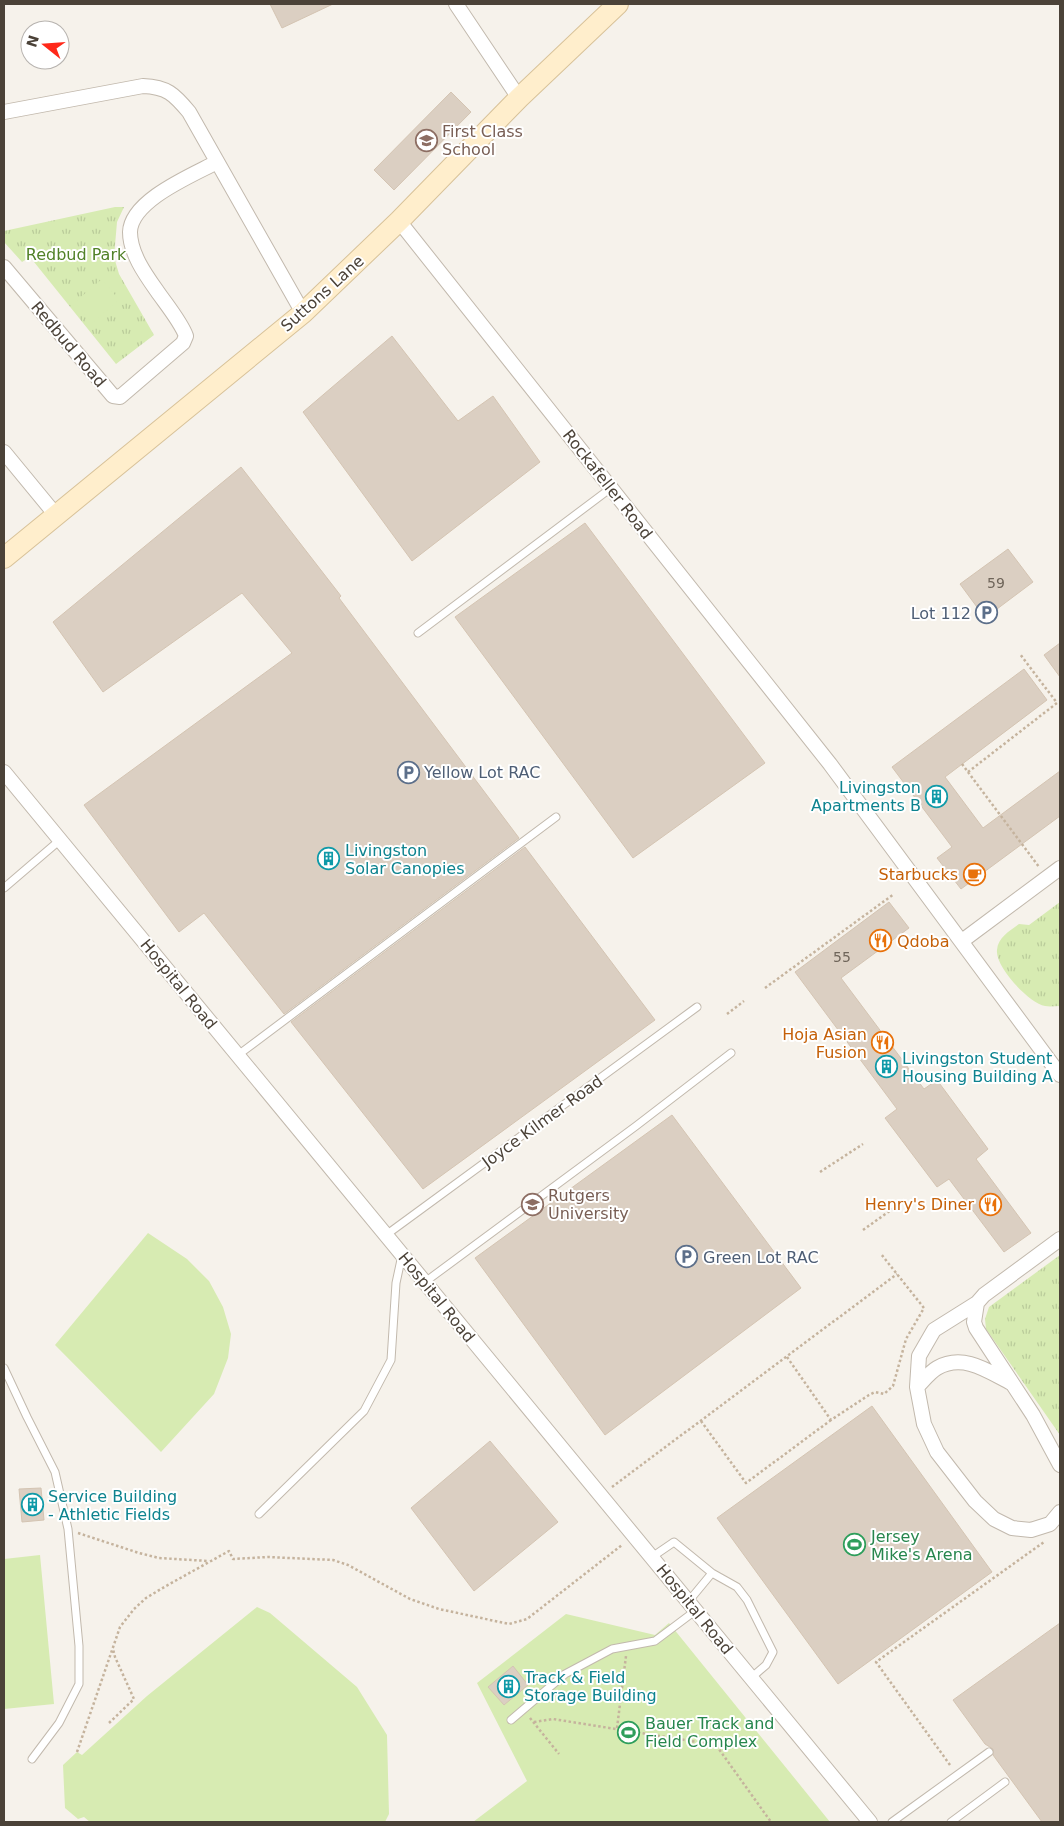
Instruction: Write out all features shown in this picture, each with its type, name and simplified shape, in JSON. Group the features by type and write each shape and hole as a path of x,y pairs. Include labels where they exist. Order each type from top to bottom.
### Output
{"street":[{"path":"456,4 519,98"},
{"name":"Suttons Lane","path":"4,558 55,514 303,313 399,221 519,98 618,4"},
{"path":"4,112 143,86 157,87 170,92 189,112 303,313"},
{"name":"Redbud Road","path":"4,267 113,396 120,397 182,343 186,336 142,270 133,248 130,231 134,220 140,209 154,198 217,162"},
{"name":"Rockafeller Road","path":"399,221 816,747 962,941"},
{"path":"4,452 55,514"},
{"name":"Hospital Road","path":"4,772 870,1822"},
{"path":"1060,868 962,941 1060,1075"},
{"path":"1060,1240 984,1295 977,1303 934,1330 919,1356 917,1387 924,1424 937,1452 975,1501 994,1519 1012,1528 1031,1530 1050,1524 1060,1512"},
{"path":"977,1303 974,1315 976,1328 1033,1415 1060,1465"},
{"path":"917,1387 936,1368 951,1363 968,1363 980,1366 1012,1384"}],"lane":[{"path":"418,633 611,488"},
{"path":"238,1055 556,817"},
{"path":"4,888 60,840"},
{"name":"Joyce Kilmer Road","path":"386,1235 697,1007"},
{"path":"425,1282 636,1126 731,1053"},
{"path":"259,1514 364,1411 391,1360 396,1283 402,1255"},
{"path":"4,1368 55,1472 68,1529 79,1646 79,1684 59,1724 32,1759"},
{"path":"652,1557 674,1542 712,1573 737,1587 747,1600 773,1652 766,1665 751,1678"},
{"path":"511,1720 565,1674 612,1649 655,1641 692,1606 712,1573"},
{"path":"892,1822 989,1752"},
{"path":"950,1822 1005,1782"}],"path":[{"path":"968,772 1057,703 1020,654"},
{"path":"962,764 1047,878"},
{"path":"765,988 894,894"},
{"path":"727,1014 744,1001"},
{"path":"820,1172 863,1144"},
{"path":"863,1230 905,1200"},
{"path":"701,1421 746,1483 869,1394 875,1392 884,1394 892,1386 906,1339 924,1308 881,1254"},
{"path":"610,1489 897,1274"},
{"path":"787,1357 831,1420"},
{"path":"68,1529 152,1556 210,1562"},
{"path":"950,1765 876,1662 1044,1542"},
{"path":"77,1752 120,1627 134,1609 146,1598 230,1551 233,1559 268,1557 333,1560 348,1565 410,1599 439,1609 509,1624 527,1619 622,1545"},
{"path":"616,1728 627,1647"},
{"path":"109,1723 134,1699 115,1657 113,1648"},
{"path":"523,1710 559,1754"},
{"path":"534,1722 553,1719 716,1745 771,1822"}],"green space":[{"name":"Redbud Park","path":"115,207 124,207 117,222 114,257 119,274 154,335 116,364 30,257 22,262 4,242 4,231"},
{"path":"102,279 119,300 92,323 75,302"},
{"path":"1060,902 1060,1006 1047,1006 1030,998 1014,983 1001,966 997,950 1000,941 1008,932 1019,924 1029,925"},
{"path":"148,1233 187,1259 209,1281 223,1307 231,1334 228,1358 214,1394 161,1452 55,1345"},
{"path":"1060,1255 1060,1435 986,1329 985,1319 989,1307"},
{"path":"40,1555 54,1704 4,1709 4,1559"},
{"path":"257,1607 270,1613 357,1687 387,1735 389,1814 385,1822 90,1822 84,1817 78,1819 65,1808 63,1765 77,1752 82,1755 147,1696"},
{"name":"Bauer Track and Field Complex","path":"566,1614 655,1635 669,1623 830,1822 473,1822 527,1781 477,1683"}],"building":[{"path":"270,4 333,4 282,28"},
{"path":"451,92 471,112 394,190 374,170"},
{"path":"392,336 458,421 493,396 540,462 412,561 303,412"},
{"path":"241,467 341,596 339,598 519,838 284,1014 204,913 179,932 84,805 292,653 242,593 103,692 53,622"},
{"path":"585,523 765,763 633,858 455,617"},
{"path":"1008,549 1033,582 985,618 960,584"},
{"path":"1060,643 1060,677 1044,655"},
{"name":"Livingston Apartments B","path":"1024,669 1047,700 945,777 983,828 1060,771 1060,816 961,889 937,858 952,847 892,767"},
{"path":"525,847 655,1020 423,1189 291,1022"},
{"name":"Livingston Student Housing Building A","path":"889,902 909,928 841,978 924,1089 937,1080 988,1149 976,1159 1031,1233 1004,1252 949,1179 937,1187 885,1118 897,1109 795,972"},
{"path":"672,1115 801,1288 605,1435 475,1258"},
{"name":"Jersey Mike's Arena","path":"872,1406 992,1572 838,1684 717,1518"},
{"path":"490,1441 558,1522 474,1591 411,1508"},
{"name":"Service Building - Athletic Fields","path":"41,1488 44,1520 22,1522 19,1489"},
{"path":"1060,1623 1060,1822 1042,1822 993,1755 993,1749 985,1744 953,1700"},
{"name":"Track & Field Storage Building","path":"513,1666 528,1685 504,1705 488,1687"}],"place":[{"name":"First Class School","path":"426,140"},
{"name":"Lot 112","path":"987,613"},
{"name":"Yellow Lot RAC","path":"408,772"},
{"name":"Livingston Apartments B","path":"937,796"},
{"name":"Livingston Solar Canopies","path":"329,859"},
{"name":"Starbucks","path":"974,874"},
{"name":"Qdoba","path":"881,941"},
{"name":"Hoja Asian Fusion","path":"883,1043"},
{"name":"Livingston Student Housing Building A","path":"886,1067"},
{"name":"Rutgers University","path":"532,1204"},
{"name":"Henry's Diner","path":"990,1204"},
{"name":"Green Lot RAC","path":"687,1257"},
{"name":"Service Building - Athletic Fields","path":"32,1505"},
{"name":"Jersey Mike's Arena","path":"855,1545"},
{"name":"Track & Field Storage Building","path":"508,1686"},
{"name":"Bauer Track and Field Complex","path":"629,1732"}]}
